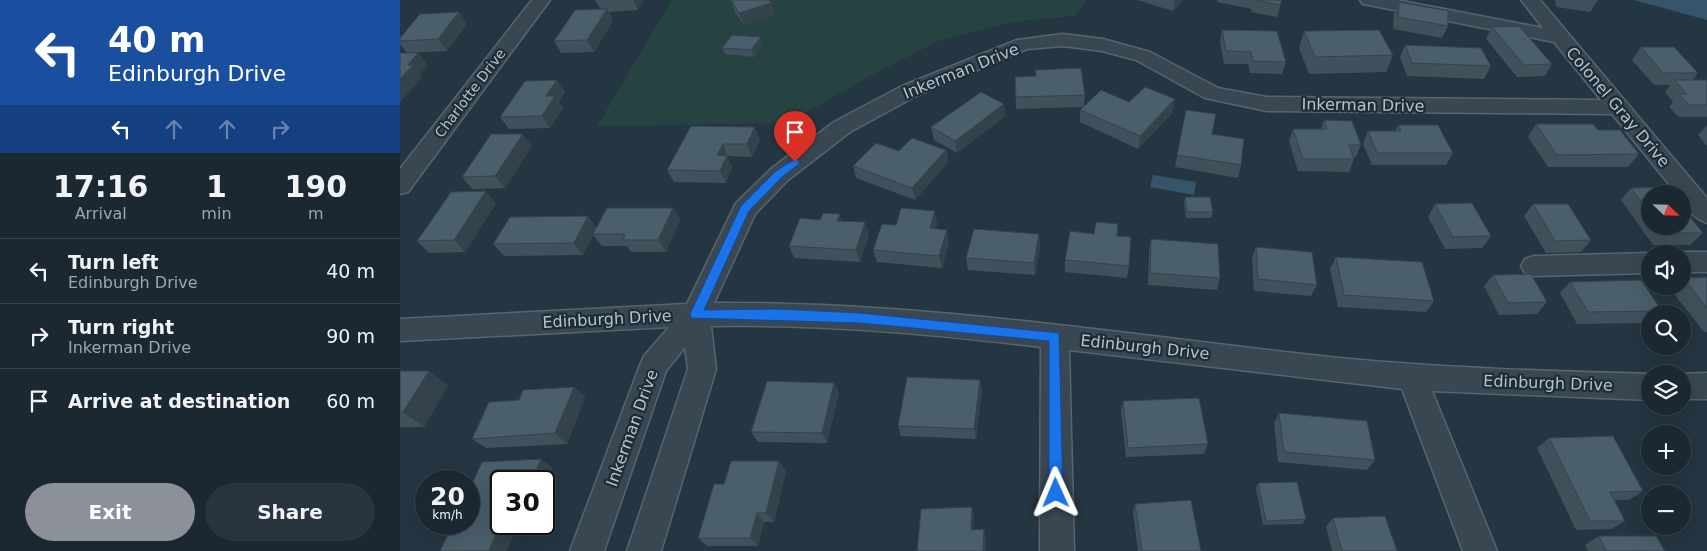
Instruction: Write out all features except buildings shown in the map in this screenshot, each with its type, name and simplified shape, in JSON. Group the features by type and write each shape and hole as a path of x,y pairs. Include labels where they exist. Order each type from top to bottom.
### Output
{"street":[{"name":"Charlotte Drive","path":"400,186 541,0"},
{"path":"1369,0 1559,37"},
{"name":"Colonel Gray Drive","path":"1530,0 1707,214"},
{"name":"Inkerman Drive","path":"587,551 654,365 696,314 745,209 780,174 842,127 909,91 1024,44 1063,40 1103,45 1143,56 1212,93 1267,104 1619,108"},
{"path":"1691,262 1707,262"},
{"path":"1534,266 1641,263"},
{"path":"644,551 702,369 696,314"},
{"name":"Edinburgh Drive","path":"400,330 696,314 776,314 860,318 1055,337 1412,377 1641,387"},
{"path":"1055,337 1057,551"},
{"path":"1412,377 1480,551"},
{"path":"1691,386 1707,386"}],"green space":[{"path":"672,0 1087,0 1074,16 1012,22 938,41 870,76 788,123 597,126"}],"water":[{"path":"1634,0 1707,0 1707,20"},
{"path":"1153,175 1196,182 1194,195 1150,187"}],"route":[{"path":"795,162 780,174 745,209 696,314 776,314 860,318 1055,337 1056,493"}]}
